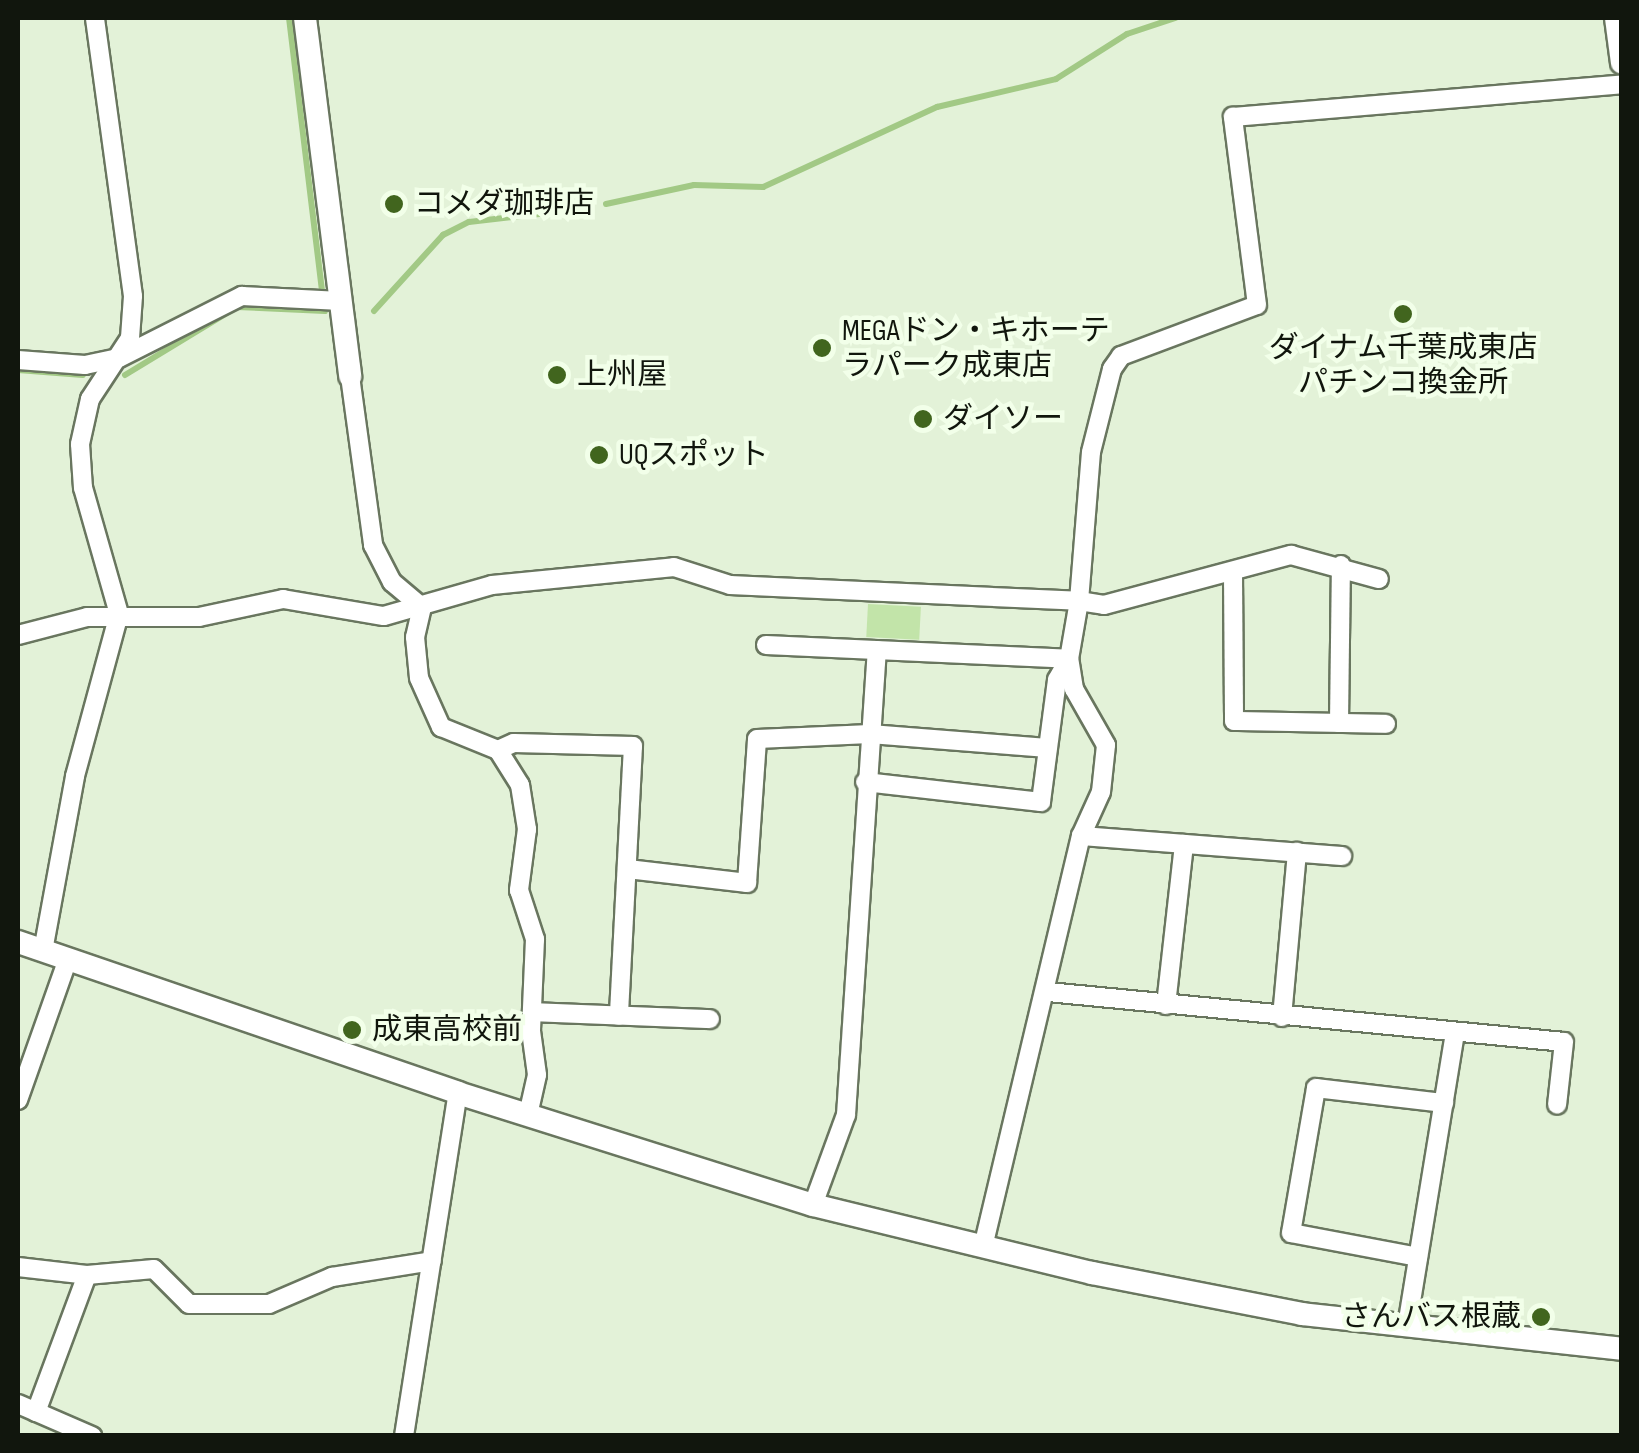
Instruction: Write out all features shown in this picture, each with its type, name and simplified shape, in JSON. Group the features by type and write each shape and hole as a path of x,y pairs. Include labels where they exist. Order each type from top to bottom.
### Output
{"street":[{"path":"44,950 76,776 119,614 83,488 80,444 90,399 130,338 132,296 95,18"},
{"path":"304,18 374,545 392,582 422,607"},
{"path":"1616,18 1622,63"},
{"path":"982,1247 1048,992 1081,836 1101,792 1106,745 1074,689 1069,659 1079,601 1091,452 1112,369 1121,356 1257,305 1233,118 1622,84"},
{"path":"18,360 85,366 119,358 242,296 341,301"},
{"path":"18,635 119,614 199,616 283,599 384,616 492,585 674,568 730,585 1104,605 1291,556 1341,565 1379,578"},
{"path":"1339,723 1341,565"},
{"path":"1232,573 1234,721 1386,724"},
{"path":"422,607 415,637 420,678 442,727 498,750 520,786 526,829 519,890 535,939 532,1012 537,1074 528,1114"},
{"path":"766,645 1069,659"},
{"path":"814,1205 846,1115 877,650"},
{"path":"866,782 1041,802 1057,680 1069,659"},
{"path":"628,869 747,883 757,740 870,734 1046,748"},
{"path":"498,750 514,743 633,746 619,1016"},
{"path":"1081,836 1342,856"},
{"path":"1166,1005 1184,844"},
{"path":"1282,1017 1297,852"},
{"path":"18,942 458,1094 814,1205 982,1247 1302,1314 1622,1349"},
{"path":"18,1100 68,960"},
{"path":"1048,992 1564,1042 1557,1105"},
{"path":"532,1012 710,1019"},
{"path":"1407,1326 1455,1033"},
{"path":"1418,1257 1291,1232 1316,1088 1444,1103"},
{"path":"404,1436 458,1094"},
{"path":"18,1267 87,1275 154,1269 189,1304 270,1304 332,1276 432,1261"},
{"path":"36,1412 87,1275"},
{"path":"18,1404 65,1430 92,1436"}],"green space":[{"path":"868,604 921,607 919,640 866,637"}],"waterway":[{"path":"289,18 322,289"},
{"path":"606,204 694,185 763,187 937,107 1056,79 1127,34 1175,18"},
{"path":"374,311 443,235 469,222 557,212"},
{"path":"125,375 237,307 325,311"},
{"path":"18,370 83,375"}],"place":[{"name":"コメダ珈琲店","path":"394,204"},
{"name":"ダイナム千葉成東店 パチンコ換金所","path":"1403,314"},
{"name":"MEGAドン・キホーテ ラパーク成東店","path":"822,348"},
{"name":"上州屋","path":"557,375"},
{"name":"ダイソー","path":"923,419"},
{"name":"UQスポット","path":"599,455"},
{"name":"成東高校前","path":"352,1030"},
{"name":"さんバス根蔵","path":"1541,1317"}]}
